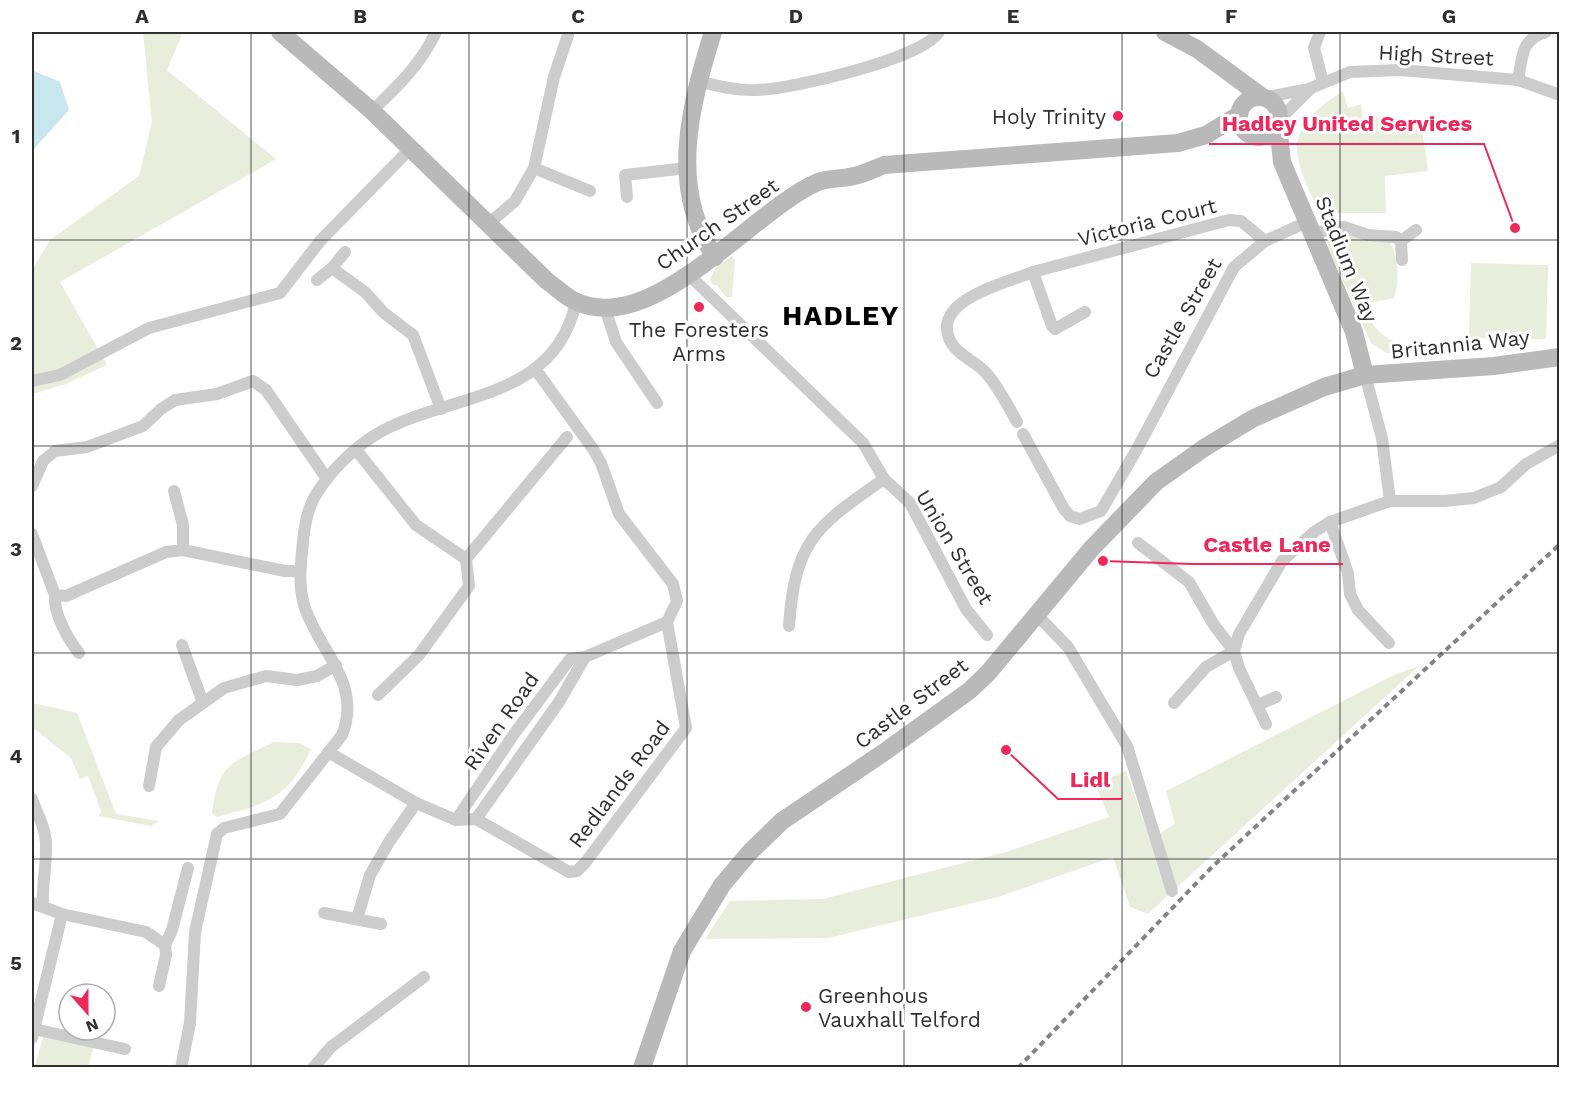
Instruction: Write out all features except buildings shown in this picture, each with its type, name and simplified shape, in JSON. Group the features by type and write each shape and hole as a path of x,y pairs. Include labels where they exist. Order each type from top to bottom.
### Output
{"street":[{"name":"Church Street","path":"280,32 372,111 547,281 576,302 605,308 620,307 645,299 688,274 818,182 854,176 884,165 1178,143 1206,135 1239,113"},
{"path":"372,111 403,82 425,55 436,32"},
{"path":"488,224 515,201 534,168 554,77 568,32"},
{"path":"713,32 698,81 687,136 687,168 695,220 715,257"},
{"path":"698,81 744,90 786,86 877,63 921,47 932,41 939,32"},
{"path":"1166,32 1197,49 1277,105 1279,122 1273,132 1257,137 1243,130 1227,71"},
{"path":"1320,32 1314,48 1323,82"},
{"path":"1518,80 1526,43 1533,36 1546,32"},
{"name":"High Street","path":"1263,96 1311,88 1350,72 1400,70 1518,80 1560,95"},
{"name":"High Street","path":"1279,122 1311,88"},
{"path":"1239,113 1244,103 1263,96"},
{"name":"Stadium Way","path":"1279,122 1282,162 1354,332 1365,375"},
{"name":"Stadium Way","path":"1257,137 1282,162"},
{"path":"32,381 60,375 149,328 279,293 320,241 411,148"},
{"path":"534,168 590,191"},
{"path":"627,197 625,175 687,168"},
{"name":"Victoria Court","path":"1017,422 987,373 952,343 947,321 954,308 963,301 1033,272 1229,220 1240,221 1265,241"},
{"name":"Castle Street","path":"1023,434 1070,516 1080,519 1101,511 1137,449 1234,267 1265,241 1309,228 1344,227 1368,235 1390,236 1401,241"},
{"path":"1402,261 1401,241 1416,230"},
{"path":"317,280 332,268 345,252"},
{"path":"332,268 365,292 384,313 413,335 441,409"},
{"path":"1033,272 1055,329 1085,312"},
{"name":"Union Street","path":"688,274 863,444 884,479 910,503 966,609 987,635"},
{"path":"181,1068 190,1023 195,932 217,834 224,828 280,814 296,797 342,735 348,719 346,690 336,665 322,644 306,612 300,587 308,512 318,490 340,463 381,432 511,384 536,370 550,358 561,340 576,302"},
{"path":"605,308 616,342 657,403"},
{"name":"Britannia Way","path":"1365,375 1494,366 1560,357"},
{"name":"Redlands Road","path":"476,819 569,872 577,871 686,728 667,622 677,601 673,584 624,522 601,463 536,370"},
{"path":"1365,375 1382,438 1390,501"},
{"name":"Castle Street","path":"642,1068 682,951 722,885 782,821 884,753 969,691 988,673 1092,548 1156,482 1204,448 1252,419 1324,387 1365,375"},
{"path":"32,486 43,461 55,451 87,447 143,426 161,409 175,400 217,394 253,381 266,390 327,479"},
{"path":"461,556 567,437"},
{"path":"1174,703 1206,667 1234,651 1239,634 1282,561 1314,532 1330,522 1390,501 1444,501 1474,498 1501,487 1526,464 1560,445"},
{"path":"357,451 416,525 461,556 469,586 419,655 378,695"},
{"path":"789,626 791,591 804,553 832,516 884,479"},
{"path":"174,491 183,525 183,550"},
{"path":"1330,522 1348,573 1350,594 1358,610 1389,643"},
{"path":"32,534 55,595 54,602 70,641 79,653"},
{"path":"1138,543 1189,582 1214,625 1234,651 1239,668 1266,724"},
{"path":"55,595 66,596 111,578 151,557 183,550 285,571 300,571"},
{"path":"1037,615 1068,647 1127,746 1172,891"},
{"name":"Riven Road","path":"456,820 514,734 570,660 585,657 667,622"},
{"path":"182,645 203,703"},
{"name":"Riven Road","path":"476,819 559,702 585,657"},
{"path":"149,786 156,747 179,720 224,688 266,676 297,680 317,676 336,665"},
{"path":"1258,705 1276,697"},
{"path":"328,752 416,803 456,820 476,819"},
{"path":"32,799 44,829 47,848 37,904 62,914 146,932 165,945"},
{"path":"357,920 370,875 416,803"},
{"path":"159,986 166,955 165,945 172,930 188,868"},
{"path":"324,913 381,924"},
{"path":"62,914 33,1033 125,1049"},
{"path":"313,1068 331,1047 424,977"}],"green space":[{"path":"143,32 183,32 167,70 276,159 60,282 107,365 66,384 32,394 32,270 50,240 139,176 152,122"},
{"path":"1343,91 1348,108 1361,104 1363,120 1385,115 1386,120 1393,123 1406,118 1410,126 1421,122 1428,171 1385,176 1386,213 1320,213 1303,174 1298,159 1297,144 1301,131 1309,118"},
{"path":"1337,233 1390,242 1395,254 1397,270 1394,298 1362,304 1372,322 1383,335 1398,344 1417,350 1387,353 1371,343 1328,248 1328,238"},
{"path":"732,256 735,261 732,297 726,297 710,279 716,267"},
{"path":"1471,263 1548,265 1546,339 1469,338"},
{"path":"1419,666 1148,914 1130,907 1113,857 998,897 828,938 705,939 730,901 823,899 1006,852 1109,817 1095,784 1126,771 1150,839 1175,824 1166,791 1394,675"},
{"path":"32,700 33,703 77,713 116,814 159,821 151,826 99,816 101,811 88,776 80,779 71,758 32,727"},
{"path":"274,742 299,743 311,749 294,779 285,789 263,803 217,817 212,814 218,785 229,767"},
{"path":"44,1034 57,1037 57,1042 80,1042 94,1045 88,1067 34,1068"}],"water":[{"path":"32,70 60,82 69,110 32,151"}],"railway":[{"path":"1018,1068 1211,868 1560,544"}],"place":[{"name":"Holy Trinity","path":"1118,116"},
{"name":"Hadley United Services","path":"1515,228"},
{"name":"The Foresters Arms","path":"699,307"},
{"name":"Castle Lane","path":"1103,561"},
{"name":"Lidl","path":"1006,750"},
{"name":"Greenhous Vauxhall Telford","path":"806,1007"}],"district":[{"name":"HADLEY","path":"841,316"}]}
